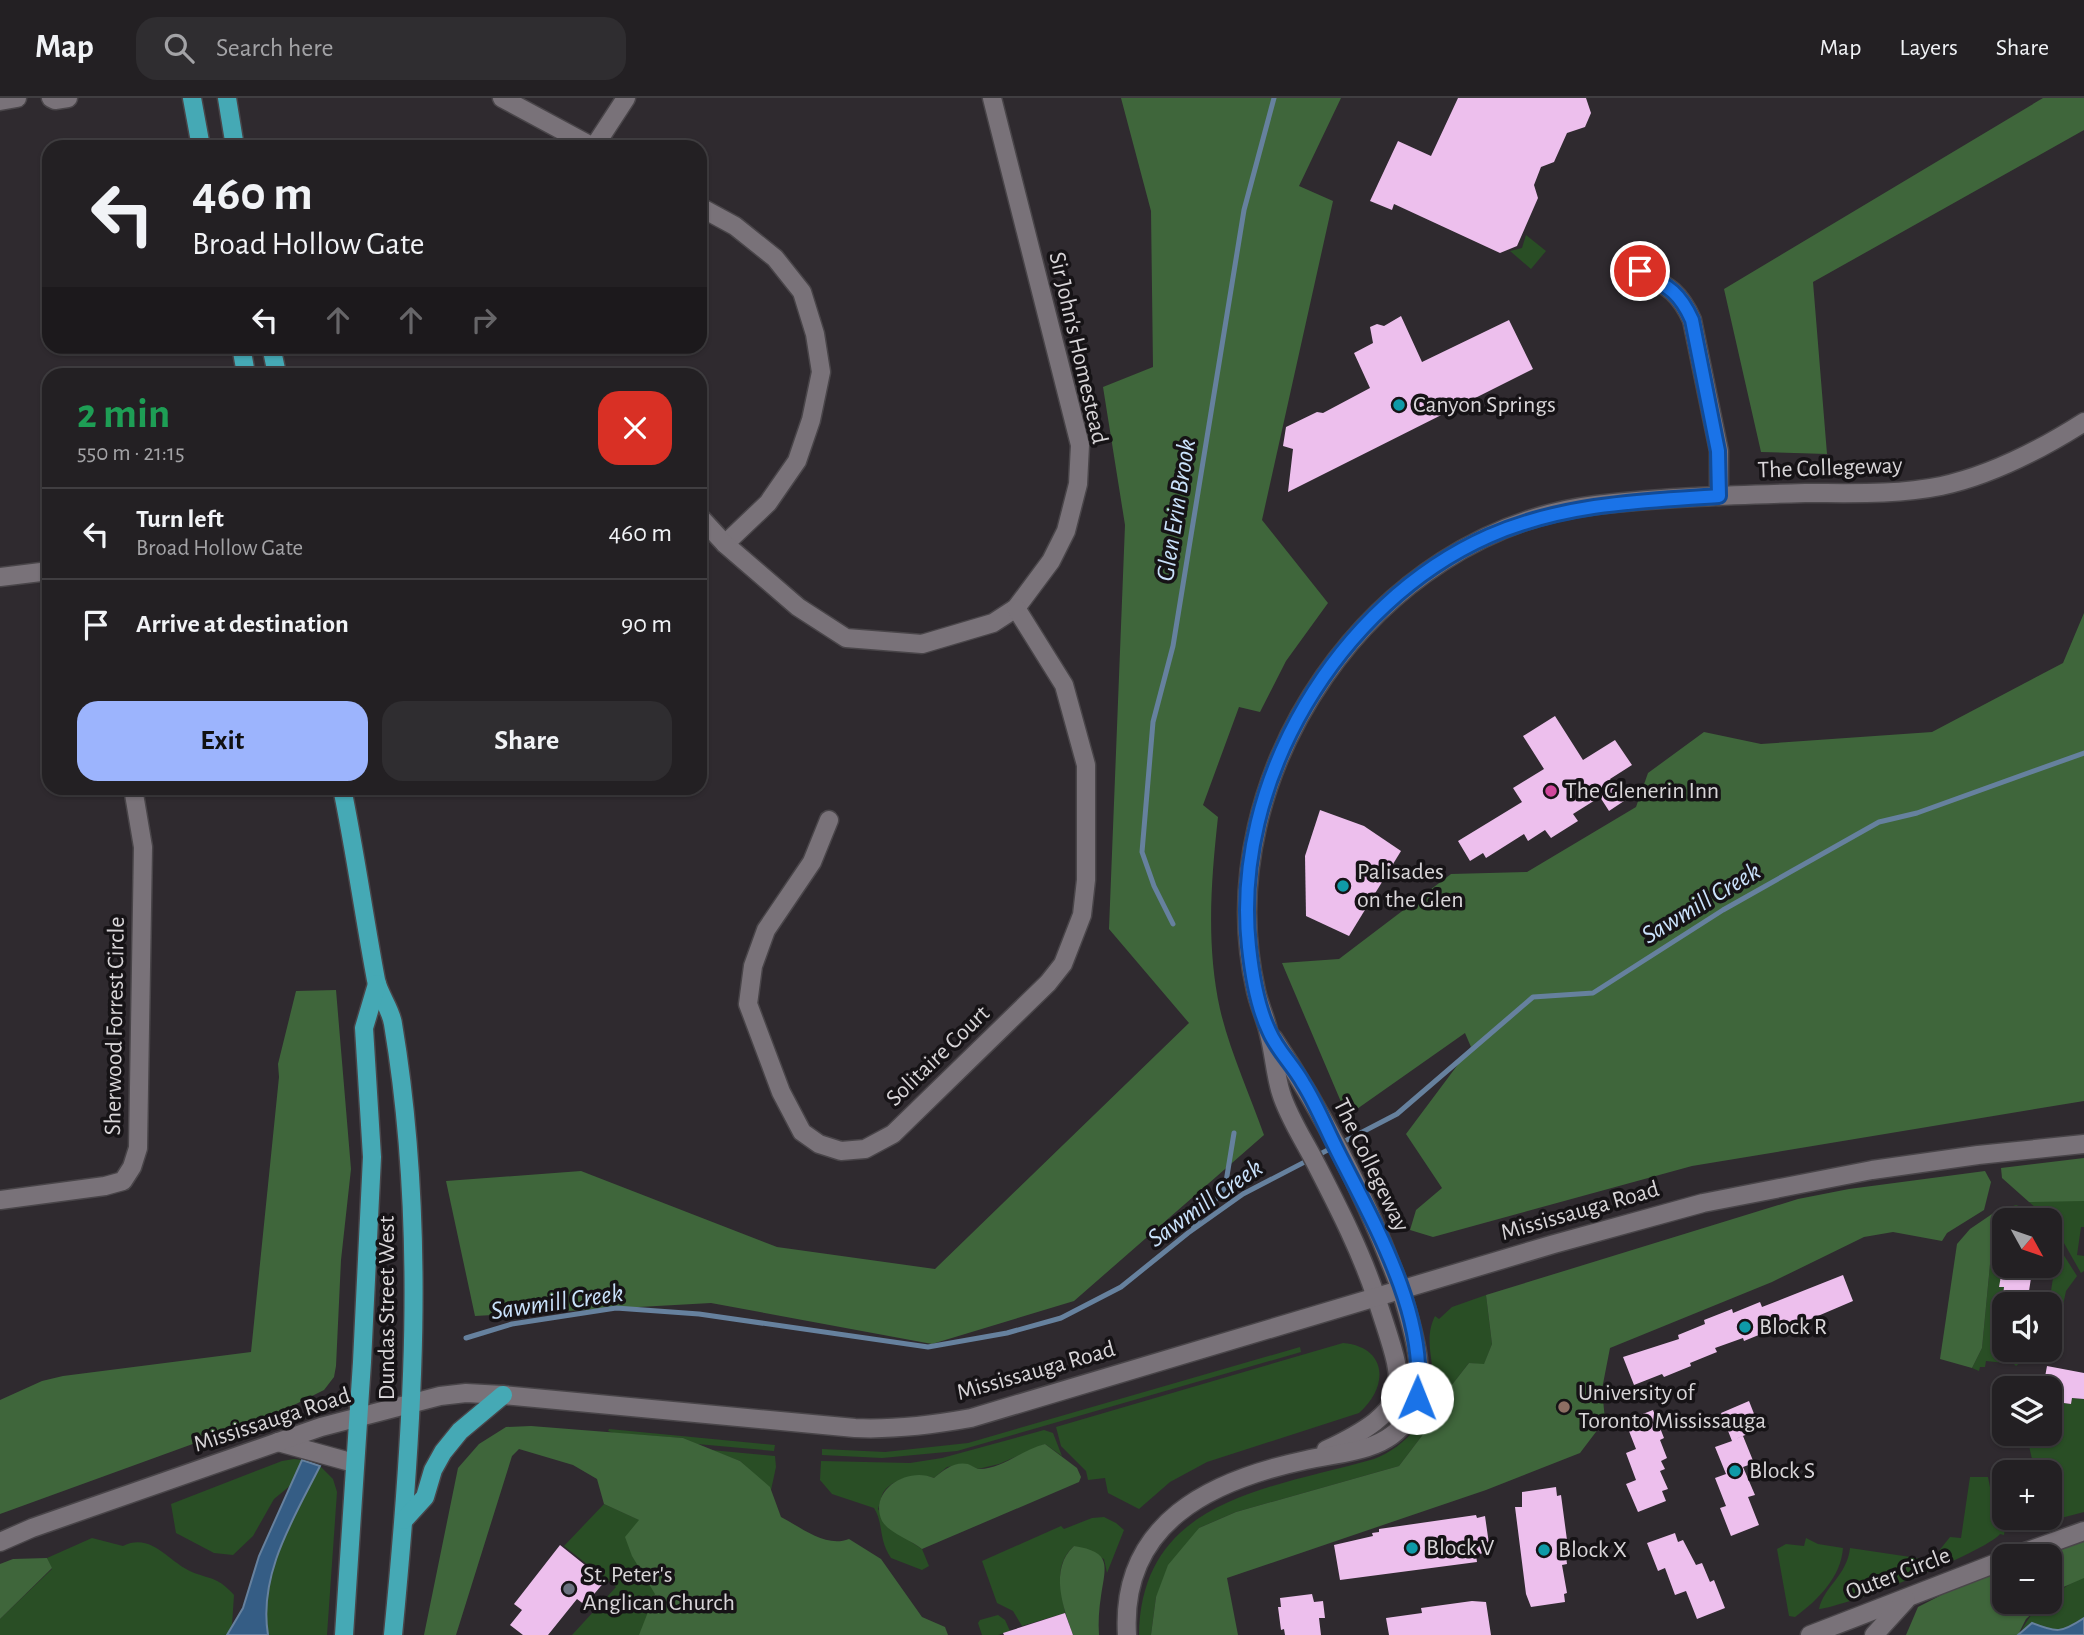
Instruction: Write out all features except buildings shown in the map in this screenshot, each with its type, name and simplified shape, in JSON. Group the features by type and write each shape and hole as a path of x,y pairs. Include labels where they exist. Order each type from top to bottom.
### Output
{"main road":[{"path":"192,98 200,140"},
{"path":"226,98 234,140"},
{"name":"Dundas Street West","path":"343,795 377,984 393,1020 405,1117 415,1276 412,1403 393,1635"},
{"name":"Dundas Street West","path":"344,1635 372,1157 364,1028 377,984"},
{"path":"404,1520 425,1497 433,1470 443,1452 460,1431 503,1395"}],"street":[{"path":"0,101 17,98"},
{"path":"51,98 68,98"},
{"path":"502,98 580,140"},
{"path":"598,140 626,98"},
{"name":"Sir John's Homestead","path":"707,525 725,544 798,607 846,638 922,644 993,624 1016,608 1051,561 1066,531 1078,485 1080,444 992,98"},
{"path":"707,211 735,226 775,258 802,292 815,334 821,372 811,420 797,461 768,503 725,544"},
{"path":"1640,271 1671,288 1683,301 1692,320 1718,451 1719,496"},
{"name":"The Collegeway","path":"1304,1460 1365,1430 1384,1416 1399,1386 1398,1371 1363,1258 1281,1095 1269,1032 1256,991 1247,929 1252,855 1264,803 1296,724 1319,684 1350,642 1391,599 1428,570 1488,537 1523,523 1595,505 1719,496 1899,492 1941,486 1990,472 2054,441 2084,422"},
{"path":"0,577 42,572"},
{"name":"Solitaire Court","path":"829,820 812,862 766,930 753,966 748,1004 781,1092 802,1132 819,1143 841,1151 865,1149 893,1134 939,1090 1048,983 1063,964 1082,915 1086,880 1086,765 1064,685 1016,608"},
{"name":"Sherwood Forrest Circle","path":"0,1200 105,1186 123,1181 132,1167 138,1148 143,847 134,795"},
{"name":"The Collegeway","path":"1127,1635 1128,1597 1135,1572 1154,1537 1168,1520 1188,1503 1216,1489 1304,1460 1373,1445 1399,1430 1417,1398 1419,1381 1414,1340 1401,1290 1386,1251 1303,1083 1269,1032"},
{"name":"Mississauga Road","path":"0,1542 32,1528 278,1442 358,1417 466,1393 855,1429 933,1425 971,1418 1651,1216 1769,1188 1952,1158 2084,1144"},
{"path":"278,1442 354,1463"},
{"path":"2048,1544 2084,1531"},
{"name":"Outer Circle","path":"1810,1635 1992,1565"},
{"path":"1874,1635 1895,1610 1914,1594"}],"green space":[{"path":"1121,98 1341,98 1299,186 1333,201 1262,520 1328,603 1286,661 1260,712 1239,707 1203,805 1218,817 1211,937 1220,1009 1234,1056 1264,1135 1074,1301 932,1344 711,1303 475,1316 446,1181 581,1171 777,1247 935,1269 1189,1023 1109,929 1125,525 1103,387 1153,367 1151,211"},
{"path":"2043,98 2084,98 2084,130 1813,282 1827,454 1761,452 1724,289"},
{"path":"1526,235 1546,251 1531,269 1510,251 1522,248"},
{"path":"2084,613 2084,1101 1692,1166 1433,1237 1410,1230 1416,1210 1442,1188 1406,1134 1471,1047 1465,1033 1347,1116 1282,963 1339,959 1451,874 1527,872 1636,807 1648,773 1704,732 1761,744 1932,732 2063,663"},
{"path":"336,990 351,1169 341,1260 334,1377 324,1390 278,1413 0,1514 0,1400 42,1381 63,1376 251,1352 279,1077 278,1064 296,991"},
{"path":"2084,1158 2084,1201 2029,1202 2002,1178 2001,1168"},
{"path":"1985,1171 1991,1182 1984,1210 1947,1233 1942,1241 1893,1232 1864,1237 1772,1282 1610,1348 1602,1389 1605,1420 1580,1453 1486,1490 1227,1578 1238,1635 1151,1635 1156,1597 1168,1565 1199,1528 1236,1512 1399,1466 1440,1412 1451,1386 1469,1363 1484,1364 1492,1344 1486,1295 1798,1199 1849,1189"},
{"path":"2084,1201 2084,1227 2081,1227 2077,1255 2084,1256 2084,1271 2081,1273 2062,1240 2062,1208 2036,1208 2029,1202"},
{"path":"1992,1214 1992,1243 1982,1348 1972,1368 1940,1359 1957,1244 1970,1229"},
{"path":"1992,1243 1992,1278 2001,1278 2000,1286 2004,1287 2003,1292 1992,1292 1992,1362 1986,1361 1985,1367 1980,1367 1979,1371 1972,1368 1982,1348"},
{"path":"2062,1254 2077,1276 2066,1291 2062,1310 2062,1292 2051,1292 2053,1278 2062,1278"},
{"path":"1486,1295 1492,1344 1484,1365 1469,1363 1451,1386 1440,1412 1399,1466 1236,1512 1199,1528 1156,1597 1151,1635 1139,1635 1145,1589 1162,1554 1187,1527 1218,1507 1254,1492 1374,1459 1407,1438 1423,1418 1432,1393 1430,1332 1435,1316 1439,1319 1452,1307"},
{"path":"1343,1343 1369,1352 1376,1360 1379,1370 1375,1392 1359,1413 1207,1462 1170,1482 1139,1509 1108,1493 1105,1478 1088,1480 1086,1471 1061,1446 1056,1427"},
{"path":"1300,1347 1301,1352 957,1451 882,1458 822,1455 822,1449 885,1452 968,1443"},
{"path":"1995,1362 2021,1362 2016,1366"},
{"path":"2072,1398 2084,1399 2084,1512 2062,1518 2062,1460 2032,1460 2029,1446 2062,1446 2062,1403 2071,1404"},
{"path":"531,1426 683,1438 740,1461 770,1487 781,1517 823,1539 849,1539 881,1559 922,1617 945,1627 948,1635 639,1635 655,1594 632,1556 625,1537 639,1520 604,1504 597,1479 573,1465 519,1449 512,1456 456,1635 424,1635 458,1468 479,1444 506,1427"},
{"path":"1044,1430 1053,1433 1062,1456 1045,1444 999,1464 978,1469 966,1464 947,1467 934,1478 907,1478 887,1488 878,1509 896,1532 922,1549 929,1566 922,1570 891,1558 884,1544 874,1508 832,1494 820,1480 821,1461 910,1463 942,1458"},
{"path":"608,1431 775,1445 774,1451 697,1444 683,1438 614,1433"},
{"path":"1045,1444 1077,1468 1081,1477 1079,1482 922,1549 882,1521 880,1500 885,1491 902,1478 923,1475 934,1478 945,1469 958,1464 968,1464 978,1469 987,1468"},
{"path":"711,1450 775,1456 776,1467 771,1490 740,1461"},
{"path":"302,1460 291,1485 274,1499 253,1536 233,1555 214,1553 176,1533 171,1504 282,1461"},
{"path":"320,1466 333,1479 337,1492 327,1635 268,1635 266,1612 273,1568 289,1526"},
{"path":"1970,1477 1988,1477 1992,1497 1992,1530 2005,1530 2004,1535 2000,1534 1989,1543 1913,1578 1819,1609 1845,1566 1850,1548 1924,1559 1934,1557 1950,1537 1961,1538"},
{"path":"604,1504 829,1605 852,1635 572,1635 616,1587 564,1546"},
{"path":"1104,1517 1124,1530 1107,1573 1104,1559 1074,1546 1067,1553 1061,1569 1065,1613 1022,1626 1013,1611 997,1603 982,1561 1061,1526 1064,1529 1092,1518"},
{"path":"92,1538 123,1546 133,1543 151,1545 192,1572 224,1585 234,1595 232,1625 227,1635 0,1635 0,1619 52,1569 47,1558"},
{"path":"1806,1538 1818,1544 1843,1548 1841,1559 1833,1578 1820,1595 1795,1617 1789,1616 1777,1549 1786,1544 1804,1546"},
{"path":"2084,1540 2084,1578 2062,1588 2062,1548"},
{"path":"1074,1546 1095,1552 1104,1562 1099,1635 1073,1635 1065,1613 1060,1577 1066,1555"},
{"path":"47,1558 52,1568 0,1619 0,1564 13,1559"},
{"path":"1992,1574 1992,1614 2032,1614 2018,1635 1906,1635 1918,1607 1963,1584"},
{"path":"2084,1577 2084,1618 2059,1630 2032,1623 2020,1634 2032,1614 2062,1614 2064,1587"},
{"path":"998,1615 1005,1620 1010,1631 998,1635 982,1635 978,1623 980,1620"}],"water":[{"path":"302,1460 320,1466 289,1526 273,1568 266,1612 268,1635 227,1635 243,1608 259,1556"},
{"path":"2084,1618 2084,1635 2018,1635 2032,1623 2059,1630"}],"waterway":[{"name":"Glen Erin Brook","path":"1173,924 1154,886 1142,852 1153,722 1173,646 1244,210 1274,98"},
{"name":"Sawmill Creek","path":"466,1338 512,1324 616,1308 699,1314 928,1347 1007,1333 1061,1318 1121,1287 1188,1233 1243,1194 1397,1114 1533,997 1593,993 1723,910 1879,822 1917,813 2084,753"},
{"name":"Glen Erin Brook","path":"1193,1226 1225,1188 1234,1133"}],"place":[{"name":"Canyon Springs","path":"1399,405"},
{"name":"The Glenerin Inn","path":"1551,791"},
{"name":"Palisades on the Glen","path":"1343,886"},
{"name":"Block R","path":"1745,1327"},
{"name":"University of Toronto Mississauga","path":"1564,1407"},
{"name":"Block S","path":"1735,1471"},
{"name":"Block V","path":"1412,1548"},
{"name":"Block X","path":"1544,1550"},
{"name":"St. Peter's Anglican Church","path":"569,1589"}],"route":[{"path":"1417,1398 1418,1361 1410,1320 1386,1251 1303,1083 1269,1032 1256,991 1247,929 1247,894 1252,855 1264,803 1277,766 1296,724 1319,684 1350,642 1391,599 1428,570 1458,551 1488,537 1560,512 1595,505 1719,496 1718,451 1692,320 1683,301 1671,288 1640,271"}]}
